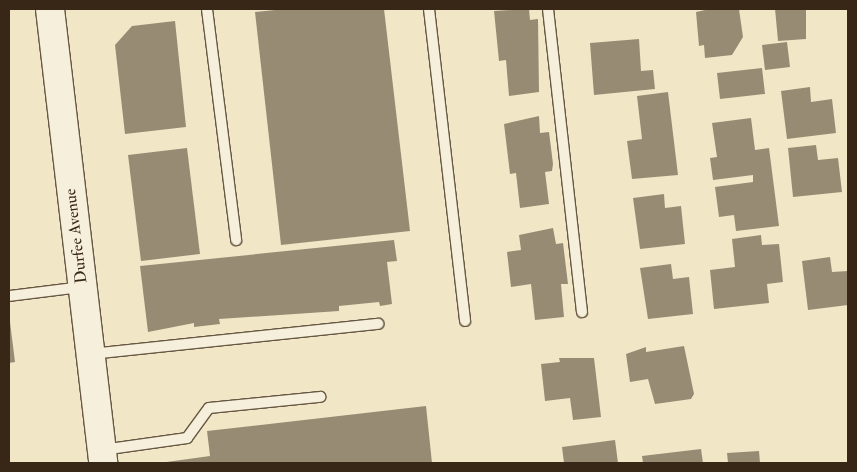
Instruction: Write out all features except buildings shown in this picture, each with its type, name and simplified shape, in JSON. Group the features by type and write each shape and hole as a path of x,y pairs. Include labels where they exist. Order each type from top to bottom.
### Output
{"main road":[{"name":"Durfee Avenue","path":"50,9 102,457"}],"lane":[{"path":"207,9 236,240"},
{"path":"430,9 466,321"},
{"path":"548,9 582,312"},
{"path":"9,296 82,287"},
{"path":"90,354 378,324"},
{"path":"102,457 187,438 209,408 320,397"}]}
